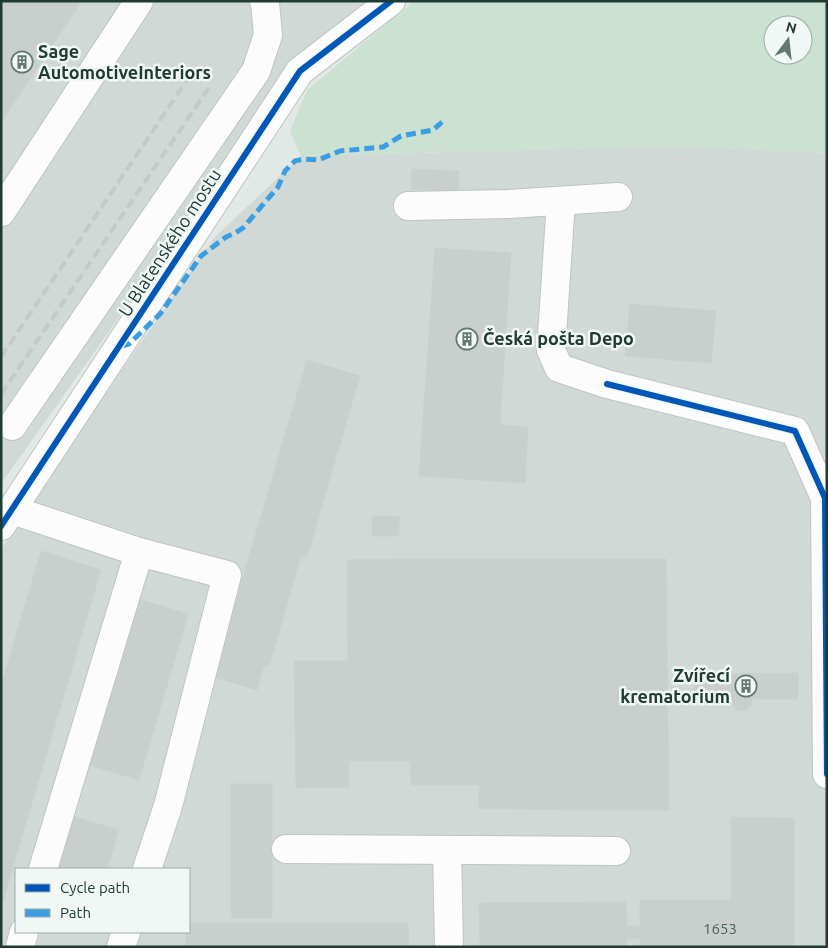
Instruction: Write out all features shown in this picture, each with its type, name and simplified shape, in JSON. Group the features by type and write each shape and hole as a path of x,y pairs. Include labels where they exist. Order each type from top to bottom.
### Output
{"street":[{"path":"1,212 139,1"},
{"path":"12,426 256,70 268,35 264,1"},
{"name":"U Blatenského mostu","path":"7,518 300,70 391,1"},
{"path":"408,206 509,204 618,197"},
{"path":"561,200 551,350 559,368 607,384 795,431 825,498 827,774"},
{"path":"7,518 228,575 168,806 147,868"},
{"path":"43,868 139,552"},
{"path":"286,849 616,851"},
{"path":"447,850 449,947"},
{"path":"20,947 24,933"},
{"path":"121,947 126,933"}],"shaded area":[{"path":"1,1 379,1 297,66 1,484"},
{"path":"679,146 827,153 827,947 1,947 1,549 50,473 214,238 301,156"}],"green space":[{"path":"414,1 825,1 827,6 827,153 679,146 301,156 290,131 307,90"}],"building":[{"name":"Sage AutomotiveInteriors","path":"1,1 82,1 1,122"},
{"path":"412,169 459,171 458,191 411,189"},
{"name":"Česká pošta Depo","path":"435,248 511,253 500,425 528,427 525,483 419,476"},
{"path":"630,304 716,311 711,363 625,356"},
{"path":"307,360 360,376 307,557 301,556 293,584 245,570"},
{"path":"372,516 399,516 399,536 372,536"},
{"path":"41,551 101,570 1,908 1,686"},
{"path":"407,559 410,761 349,761 347,560"},
{"path":"407,559 466,559 468,761 410,761"},
{"path":"466,559 478,559 479,601 581,601 581,559 590,559 593,810 570,810 570,725 582,724 581,613 478,612 480,785 411,785 410,761 468,761"},
{"path":"478,559 581,559 581,601 479,601"},
{"path":"590,559 666,559 669,810 593,810"},
{"path":"245,570 293,584 269,666 264,665 257,690 214,677"},
{"path":"135,598 188,614 161,706 109,690"},
{"path":"478,612 581,613 582,724 570,725 570,810 479,808"},
{"path":"294,661 348,661 349,787 296,788"},
{"name":"Zvířecí krematorium","path":"798,673 798,699 752,699 751,706 747,710 742,711 734,707 732,699 694,699 694,674"},
{"path":"109,690 161,706 139,780 86,764"},
{"path":"231,784 272,784 272,918 231,918"},
{"path":"72,816 119,830 107,868 56,868"},
{"path":"731,817 794,818 794,947 640,947 640,939 627,939 627,926 640,926 640,900 731,900"},
{"path":"626,902 627,947 480,947 479,903"},
{"path":"190,923 208,923 209,947 186,947 186,933 190,933"},
{"path":"208,923 316,923 316,947 209,947"},
{"path":"316,923 408,923 409,947 316,947"}],"railway":[{"path":"1,357 191,74"},
{"path":"1,394 210,86"}],"marked path":[{"path":"121,346 129,344 160,314 201,256 226,237 243,228 278,187 285,171 295,161 304,159 318,160 340,151 383,147 401,136 433,130 442,122"}],"cycle path":[{"path":"1,526 300,71 391,1"},
{"path":"607,384 795,431 825,498 827,774"}],"place":[{"name":"Sage AutomotiveInteriors","path":"22,62"},
{"name":"Česká pošta Depo","path":"467,339"},
{"name":"Zvířecí krematorium","path":"746,686"}]}
